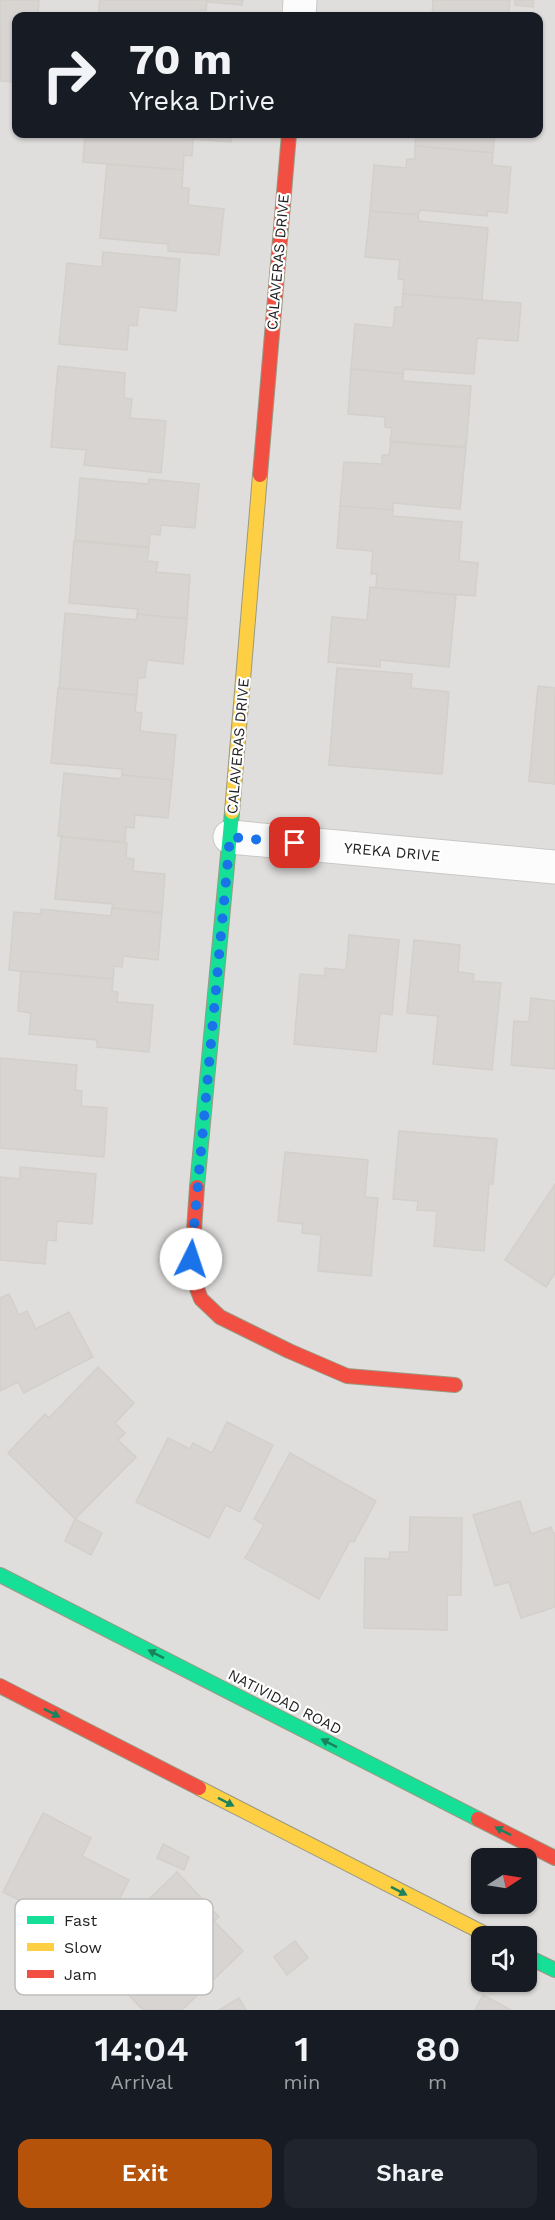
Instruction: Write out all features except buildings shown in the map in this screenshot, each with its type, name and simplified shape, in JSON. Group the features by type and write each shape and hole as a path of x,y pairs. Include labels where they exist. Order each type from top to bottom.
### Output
{"street":[{"name":"CALAVERAS DRIVE","path":"289,138 230,837 191,1266 195,1286 201,1299 220,1317 289,1351 347,1376 454,1385"},
{"name":"YREKA DRIVE","path":"230,837 555,867"},
{"name":"NATIVIDAD ROAD","path":"0,1575 555,1858"},
{"path":"0,1686 471,1927"},
{"path":"537,1961 555,1970"}],"shaded area":[{"path":"0,0 555,0 555,2010 0,2010"}],"traffic: fast":[{"path":"197,1187 232,812"},
{"path":"0,1575 478,1819"},
{"path":"537,1961 555,1970"}],"traffic: slow":[{"path":"232,812 260,475"},
{"path":"199,1788 471,1927"}],"traffic: jam":[{"path":"260,475 289,138"},
{"path":"197,1187 191,1273 201,1299 220,1317 347,1376 455,1385"},
{"path":"0,1686 199,1788"},
{"path":"478,1819 555,1858"}],"route":[{"path":"191,1259 230,837 295,843"}]}
